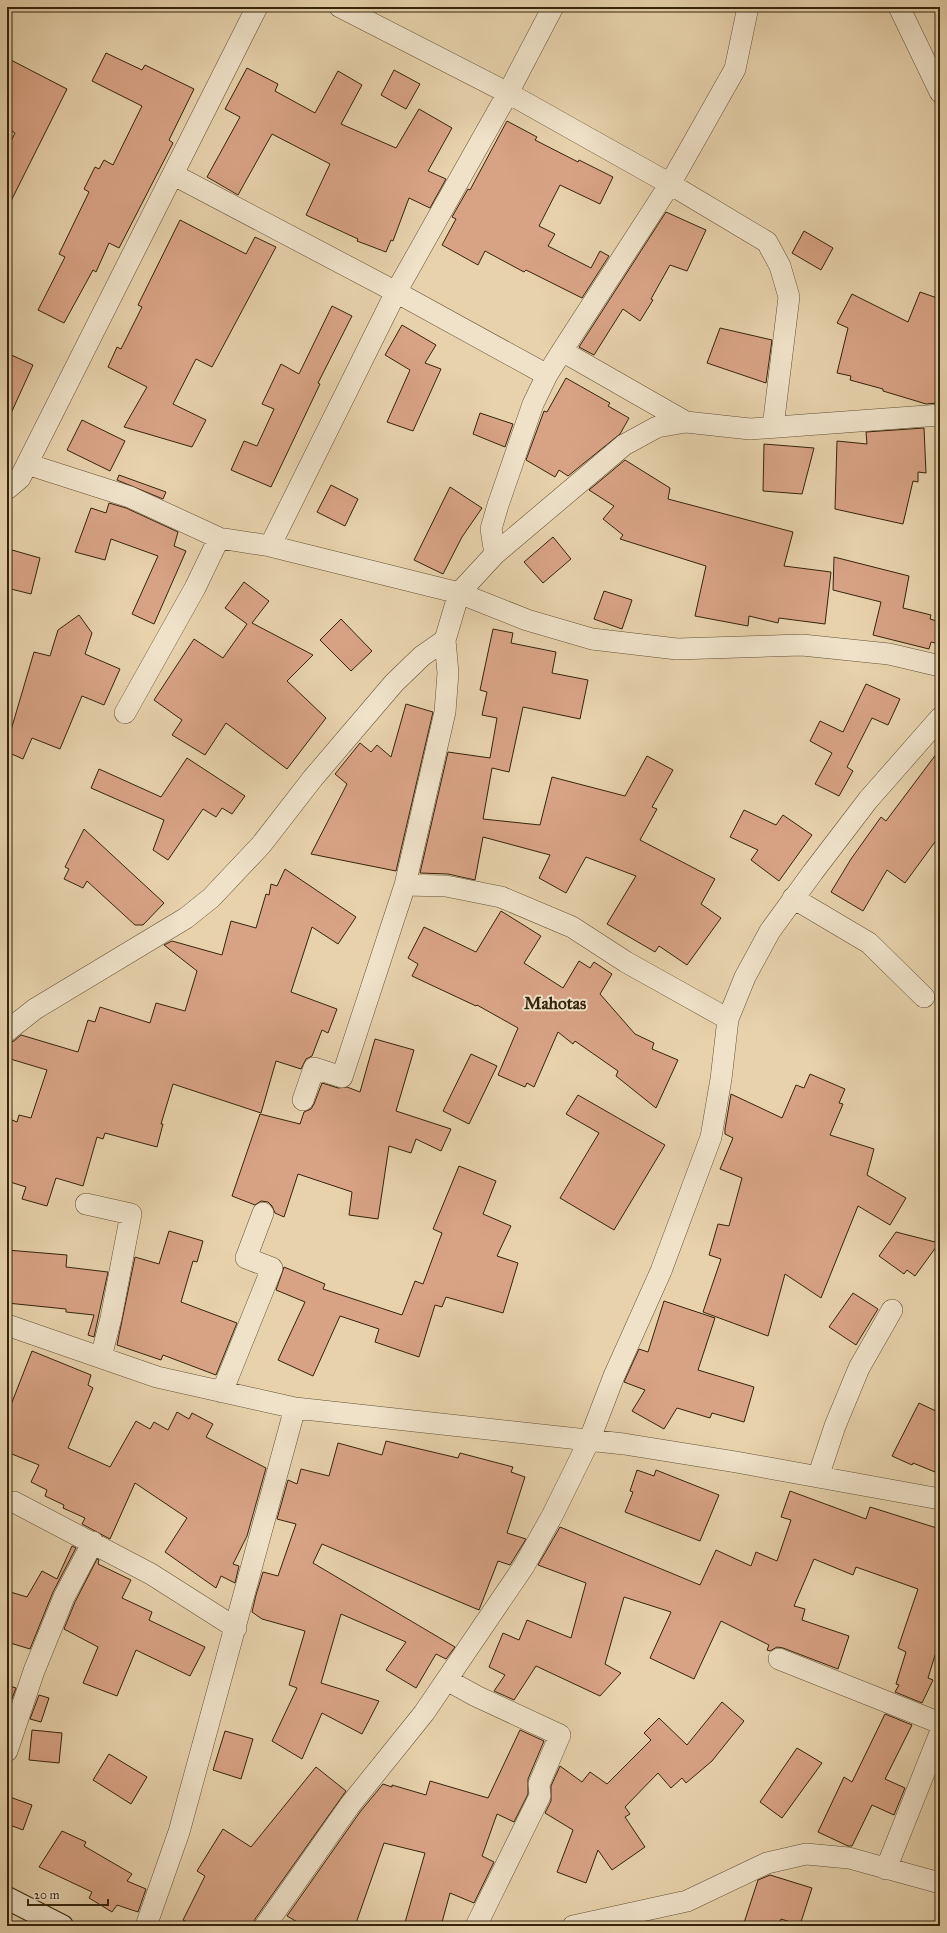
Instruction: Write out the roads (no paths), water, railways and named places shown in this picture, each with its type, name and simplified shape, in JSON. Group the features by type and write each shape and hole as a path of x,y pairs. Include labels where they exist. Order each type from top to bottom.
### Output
{"street":[{"path":"7,489 20,478 258,7"},
{"path":"340,7 508,93 670,184 767,242 780,266 789,297 773,427"},
{"path":"270,546 396,292 508,93 553,7"},
{"path":"495,554 491,529 533,404 547,375 670,184 734,69 748,7"},
{"path":"899,7 940,92"},
{"path":"174,175 396,292 547,375"},
{"path":"562,351 686,422"},
{"path":"303,1100 314,1068 342,1077 405,885 445,712 448,673 445,640 459,594 495,554 624,445 657,427 686,422 750,429 940,415"},
{"path":"27,464 130,497 219,538 270,546 459,594 527,620 592,639 677,649 802,645 889,654 940,666"},
{"path":"125,713 194,588 219,538"},
{"path":"7,1031 35,1009 186,918 211,898 261,845 313,778 394,683 422,656 445,640"},
{"path":"265,1926 350,1805 424,1713 524,1566 552,1516 589,1441 614,1376 661,1271 711,1137 721,1079 728,1019 745,977 770,931 794,898 868,800 940,718"},
{"path":"405,885 446,886 501,897 572,927 626,962 728,1019"},
{"path":"794,898 870,943 924,997"},
{"path":"86,1204 131,1214 117,1290 101,1357"},
{"path":"222,1392 272,1268 246,1258 263,1213"},
{"path":"818,1477 835,1426 859,1368 892,1310"},
{"path":"7,1325 156,1377 295,1408 624,1444 940,1499"},
{"path":"146,1926 179,1832 295,1408"},
{"path":"14,1502 93,1542 151,1574 236,1628"},
{"path":"7,1751 34,1671 64,1597 93,1542"},
{"path":"779,1660 940,1723"},
{"path":"447,1680 476,1696 560,1735 538,1784 540,1796 476,1926"},
{"path":"886,1869 940,1733"},
{"path":"572,1926 687,1901 768,1863 806,1854 849,1858 940,1883"},
{"path":"7,1898 60,1926"}],"district":[{"name":"Mahotas","path":"555,1003"}]}
